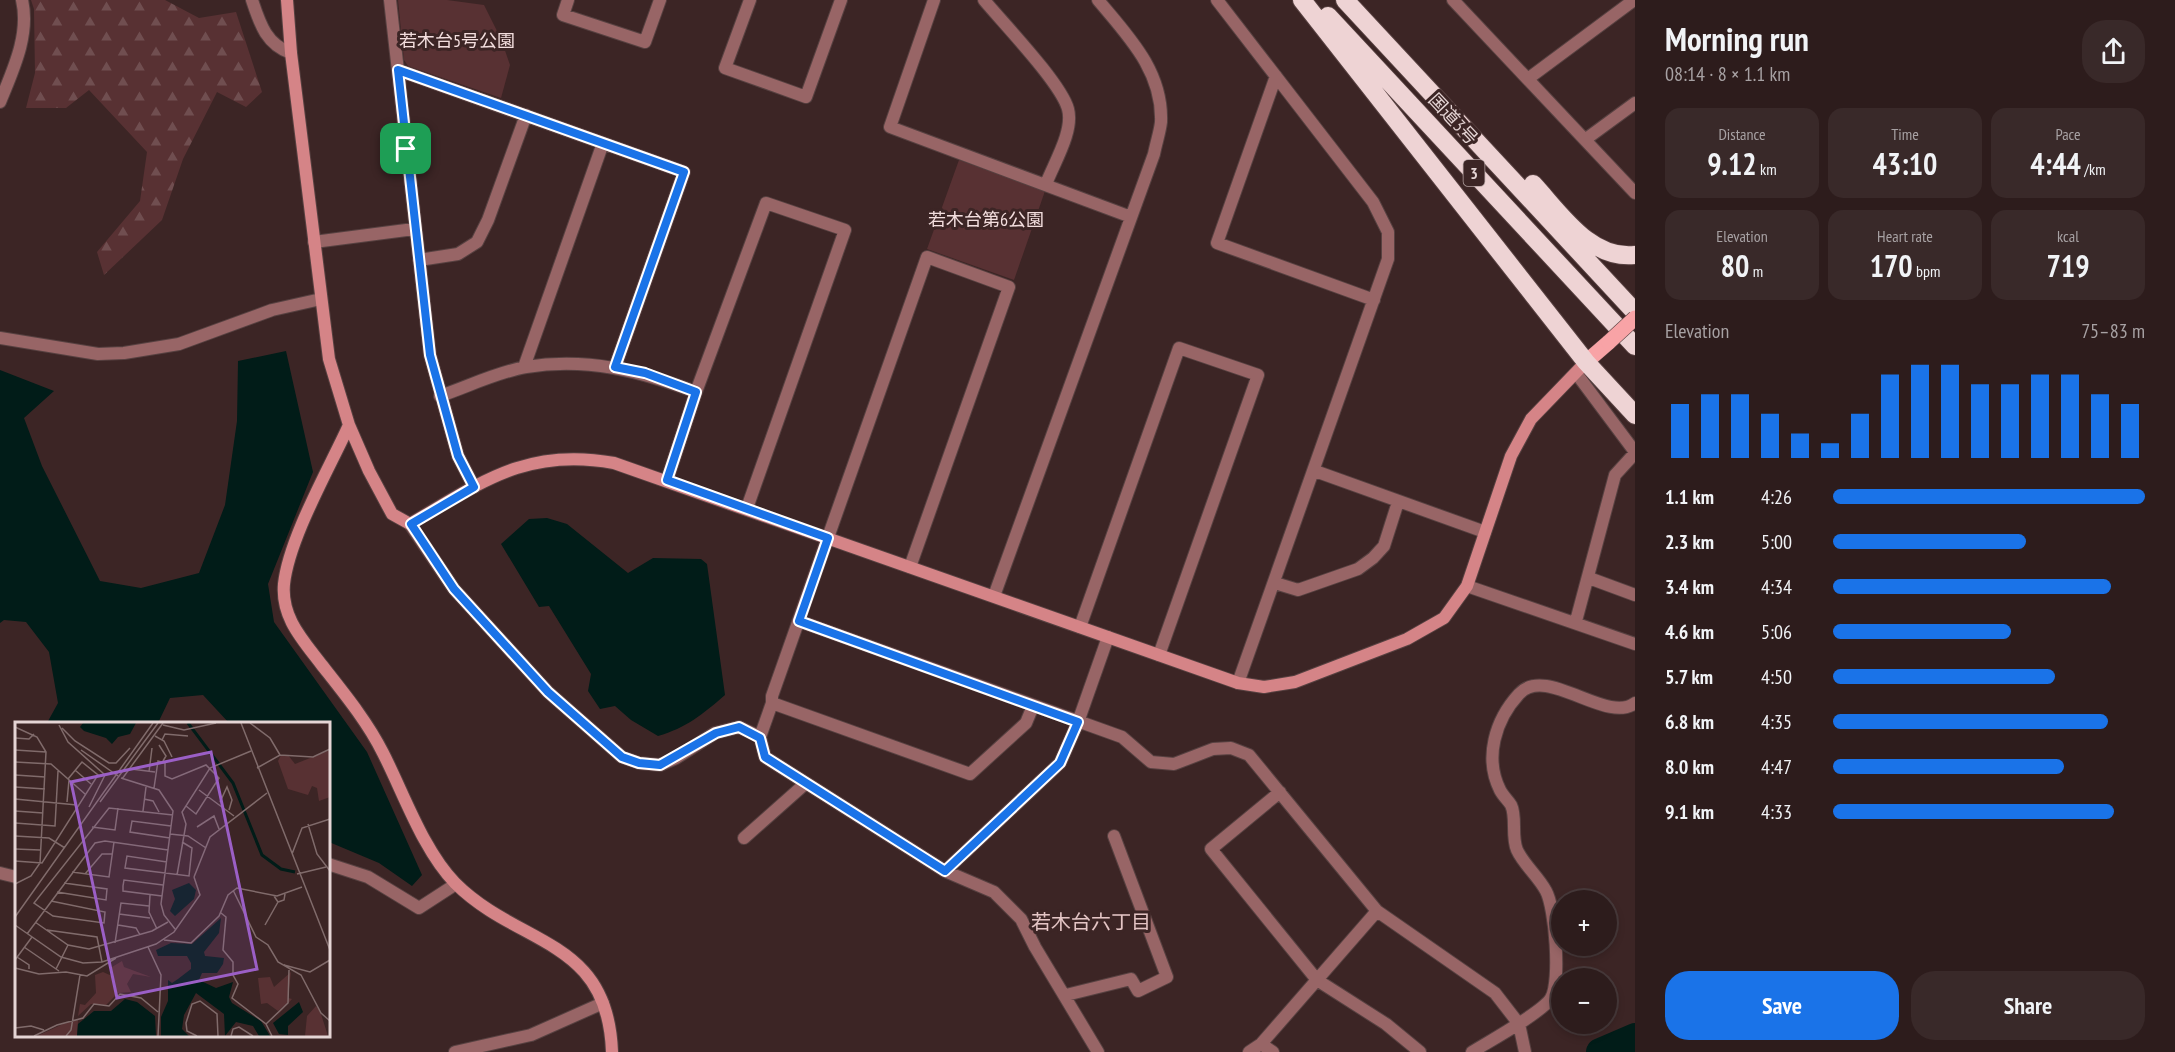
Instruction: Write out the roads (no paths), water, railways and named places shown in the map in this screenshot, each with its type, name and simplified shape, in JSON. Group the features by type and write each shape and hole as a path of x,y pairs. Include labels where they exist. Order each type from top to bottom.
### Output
{"highway":[{"path":"1302,0 1581,368 1635,415"},
{"name":"国道3号","path":"1312,0 1635,346"},
{"name":"国道3号","path":"1345,0 1635,312"},
{"path":"1423,84 1480,128 1592,246 1613,254 1635,255"}],"main road":[{"path":"1581,368 1635,318"}],"street":[{"path":"0,102 21,42 25,22 22,0"},
{"path":"252,0 260,22 275,47 291,53"},
{"path":"287,0 291,53 329,359 349,425 392,514 411,524 454,589 548,692 622,757 639,763 660,765 716,733 739,727 760,738"},
{"path":"390,0 430,355 458,456 474,487"},
{"path":"568,0 563,15 645,42 660,0"},
{"path":"750,0 725,68 806,97 841,0"},
{"path":"934,0 890,127 1046,183 1131,217"},
{"path":"984,0 1056,87 1068,110 1066,132 1046,183"},
{"path":"994,596 1154,154 1161,122 1153,77 1140,49 1098,0"},
{"path":"1217,0 1373,202 1388,232 1388,258 1315,471 1238,683"},
{"path":"1529,78 1634,0"},
{"path":"1456,1 1635,193"},
{"path":"398,70 684,172 615,367"},
{"path":"1276,76 1217,243 1374,300"},
{"path":"1586,140 1635,102"},
{"path":"419,260 458,254 477,242 489,219 526,116"},
{"path":"524,367 603,143"},
{"path":"667,480 696,392 766,203 845,230 747,508"},
{"path":"314,242 414,229"},
{"path":"910,567 1009,286 927,257 772,696 772,703 760,738 765,757 945,871 994,892 1010,906 1021,919 1035,947 1066,995 1098,1052"},
{"path":"0,338 98,354 124,353 179,344 272,310 321,298"},
{"path":"1080,627 1179,348 1258,375 1159,655"},
{"path":"440,396 524,367 573,362 645,373 696,392"},
{"path":"411,524 501,473 530,463 564,458 588,458 614,463 667,480 1238,683 1264,687 1295,682 1407,639 1444,618 1467,586 1511,456 1531,419 1581,368 1635,452 1616,475 1576,621"},
{"path":"349,425 291,550 284,586 288,619 341,689 381,750 440,865 456,884 485,906 574,960 595,985 603,1003 611,1034 612,1052"},
{"path":"1315,471 1485,532"},
{"path":"1275,583 1298,590 1358,569 1374,558 1384,546 1398,502"},
{"path":"1589,578 1635,595"},
{"path":"1467,586 1576,621 1635,644"},
{"path":"799,621 1122,737 1151,762 1174,764 1213,748 1231,748 1249,755 1377,911 1445,956 1495,993 1519,1024 1525,1052"},
{"path":"945,871 1060,763 1078,722 1108,637"},
{"path":"1472,1052 1519,1024 1551,999 1556,976 1552,914 1547,892 1517,850 1512,831 1512,807 1500,791 1493,770 1491,753 1497,731 1520,692 1536,686 1551,687 1614,708 1630,707 1635,703"},
{"path":"772,703 970,774 1026,723 1033,706"},
{"path":"744,838 806,783"},
{"path":"1280,792 1211,849 1317,980 1386,1024 1420,1052"},
{"path":"1066,995 1131,979 1138,991 1167,977 1114,836"},
{"path":"330,865 368,877 419,908 456,884"},
{"path":"0,873 15,877"},
{"path":"1249,1052 1261,1044 1377,911"},
{"path":"455,1052 531,1035 603,1003"},
{"path":"1261,1044 1273,1052"}],"water":[{"path":"286,351 313,472 268,584 274,622 367,752 422,875 412,886 379,863 330,842 330,722 228,722 203,695 170,698 158,722 48,722 58,703 49,652 26,622 4,620 0,623 0,370 54,391 24,418 42,466 100,581 141,588 199,573 225,505 237,421 238,361"},
{"path":"547,518 567,524 628,573 653,558 701,559 707,564 725,695 694,720 658,736 631,720 615,706 600,709 588,691 591,674 549,606 539,607 501,544 529,519"}],"waterway":[{"path":"1600,1052 1635,1037"}],"district":[{"name":"若木台六丁目","path":"1091,922"}],"park label":[{"name":"若木台5号公園","path":"457,41"},
{"name":"若木台第6公園","path":"986,220"}]}
